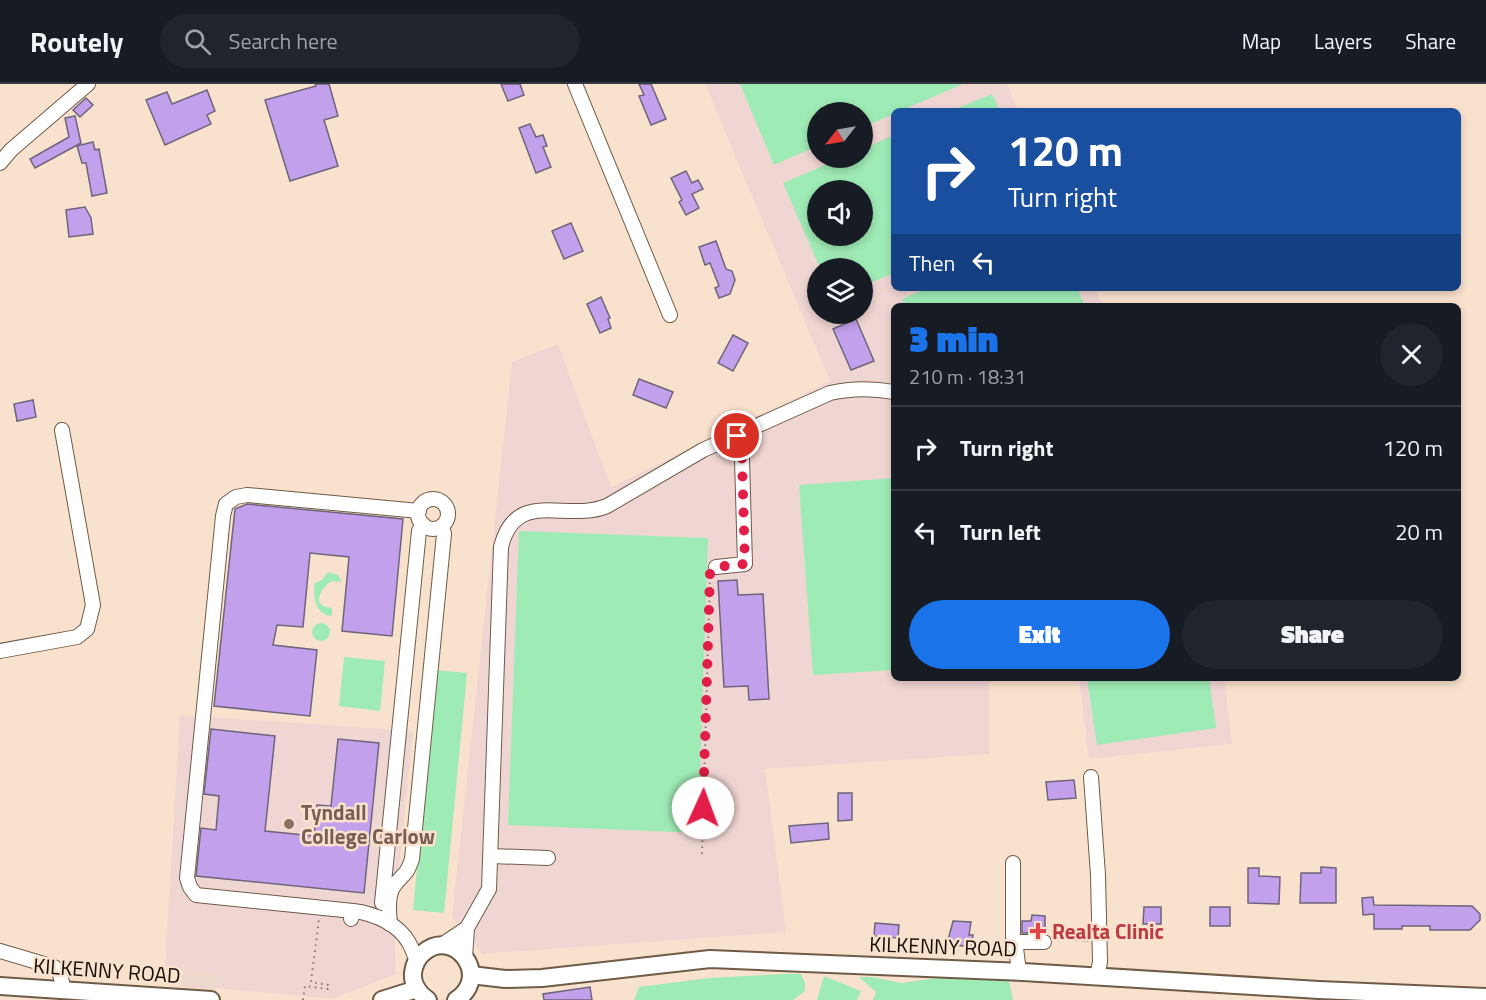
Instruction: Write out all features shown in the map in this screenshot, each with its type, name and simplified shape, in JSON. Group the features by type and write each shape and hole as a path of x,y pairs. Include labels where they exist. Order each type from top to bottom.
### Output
{"main road":[{"path":"382,1000 422,995 413,972 417,960 424,952 437,946 453,948 465,958 471,975 466,991 456,1000"},
{"name":"KILKENNY ROAD","path":"471,975 505,979 542,978 710,959 1019,972 1319,990 1486,997"},
{"name":"KILKENNY ROAD","path":"0,986 211,1000"}],"street":[{"path":"0,163 11,150 88,84"},
{"path":"575,84 670,315"},
{"path":"465,958 467,928 489,889 501,547 505,531 515,519 527,511 600,509 703,450 830,393 846,389 869,388 891,392"},
{"path":"0,651 77,637 87,629 93,605 62,430"},
{"path":"716,567 745,564 742,459 737,436"},
{"path":"390,924 367,913 352,915 320,908 196,894 190,887 187,878 226,504 236,497 246,495 421,518 432,529 448,531"},
{"path":"390,924 390,894 394,886 407,874 412,859 448,531 447,508 440,498 423,503 418,531 381,911 390,924 408,940 417,960"},
{"path":"1091,777 1102,977"},
{"path":"491,856 548,858"},
{"path":"1013,863 1013,942 1019,972"},
{"path":"408,940 437,946 467,928"},
{"path":"1102,977 1108,932"},
{"path":"1013,942 1044,942"},
{"path":"0,951 54,967 60,974 64,991"}],"path":[{"path":"702,854 710,574 716,567"},
{"path":"303,1000 305,986 328,989 328,985 311,982 320,908"}],"shaded area":[{"path":"705,84 1007,84 1017,108 891,108 891,291 1096,291 1102,303 891,303 891,681 989,681 989,754 765,769 786,932 483,954 452,917 512,362 558,344 611,487 830,381"},
{"path":"1079,681 1224,681 1232,744 1089,759"},
{"name":"Tyndall College Carlow","path":"180,715 413,731 394,917 396,974 332,999 216,988 218,974 165,967"},
{"path":"183,971 219,974 215,990 180,987"}],"green space":[{"path":"740,84 963,84 907,108 891,108 891,115 873,123 873,102 807,102 807,150 774,165"},
{"path":"992,94 999,108 958,108"},
{"path":"891,136 891,274 873,282 873,258 816,258 810,246 873,246 873,180 807,180 807,238 783,183 818,168 873,168 873,144"},
{"path":"921,291 1078,291 1084,303 904,303 902,299"},
{"path":"891,478 891,670 813,675 799,485"},
{"path":"519,531 708,538 698,833 508,825"},
{"path":"328,572 338,575 342,582 331,581 319,597 321,604 332,608 332,616 322,613 316,604 314,593 315,583 322,580"},
{"path":"317,623 325,623 330,628 328,639 317,641 312,636 312,628"},
{"path":"344,657 385,661 380,711 339,706"},
{"path":"436,670 467,673 444,913 413,910"},
{"path":"1087,681 1209,681 1216,728 1097,745"},
{"path":"801,974 805,983 805,991 793,1000 634,1000 639,987 709,978"},
{"path":"824,976 861,991 857,1000 817,1000"},
{"path":"859,977 902,983 945,977 1009,981 1013,1000 873,1000 876,992"}],"building":[{"path":"315,84 329,84 338,116 324,120 338,166 290,181 265,100 316,86"},
{"path":"501,84 520,84 524,95 508,101"},
{"path":"639,84 651,84 666,119 651,125 639,96 644,95"},
{"path":"207,90 215,111 207,115 211,124 165,145 146,100 167,92 172,104"},
{"path":"86,98 93,105 80,117 73,110"},
{"path":"75,116 81,143 35,168 30,159 69,137 65,118"},
{"path":"530,124 536,137 543,135 547,146 543,147 551,167 536,173 519,128"},
{"path":"93,142 95,150 99,149 107,193 92,196 86,163 82,163 77,146"},
{"path":"686,171 692,183 698,180 703,189 692,194 699,208 686,215 679,202 682,200 671,178"},
{"path":"85,207 91,218 93,234 69,237 66,210"},
{"path":"571,223 583,251 564,259 552,231"},
{"path":"716,241 726,269 732,271 735,280 730,294 719,298 715,288 719,286 710,263 705,265 699,247"},
{"path":"601,297 610,318 608,319 611,328 600,333 587,304"},
{"path":"844,324 858,324 874,361 851,370 833,329"},
{"path":"733,335 748,343 733,371 718,363"},
{"path":"639,379 673,392 666,408 633,395"},
{"path":"33,400 36,417 17,421 14,404"},
{"path":"247,504 403,519 392,636 342,631 349,557 310,553 303,627 277,625 273,645 317,650 310,716 214,706 235,509"},
{"path":"737,580 738,595 763,594 769,699 749,700 748,686 724,687 718,581"},
{"name":"Tyndall College Carlow","path":"211,729 275,736 265,831 314,836 317,805 331,806 338,739 379,743 364,893 196,876 201,828 216,830 219,796 204,794"},
{"path":"1074,780 1076,798 1048,800 1046,782"},
{"path":"838,793 852,793 852,820 838,821"},
{"path":"828,823 829,839 791,843 789,826"},
{"path":"1321,867 1336,868 1336,903 1300,903 1301,873 1321,873"},
{"path":"1248,868 1259,868 1259,876 1280,877 1279,904 1248,903"},
{"path":"1373,897 1374,905 1472,906 1480,914 1480,920 1470,930 1430,930 1430,926 1374,929 1374,914 1363,915 1362,898"},
{"path":"1144,907 1161,907 1161,924 1143,924"},
{"path":"1210,907 1230,907 1230,926 1210,926"},
{"path":"1032,915 1045,916 1045,933 1022,933 1022,921 1031,921"},
{"path":"953,921 971,922 969,935 973,935 971,947 947,944"},
{"path":"875,923 899,925 898,938 874,936"},
{"path":"1067,928 1089,929 1088,941 1066,939"},
{"path":"590,987 592,1000 544,1000 543,994"}],"place":[{"name":"Tyndall College Carlow","path":"289,824"},
{"name":"Realta Clinic","path":"1038,931"}],"route":[{"path":"703,808 710,574 716,567 745,564 742,459 737,436"}]}
